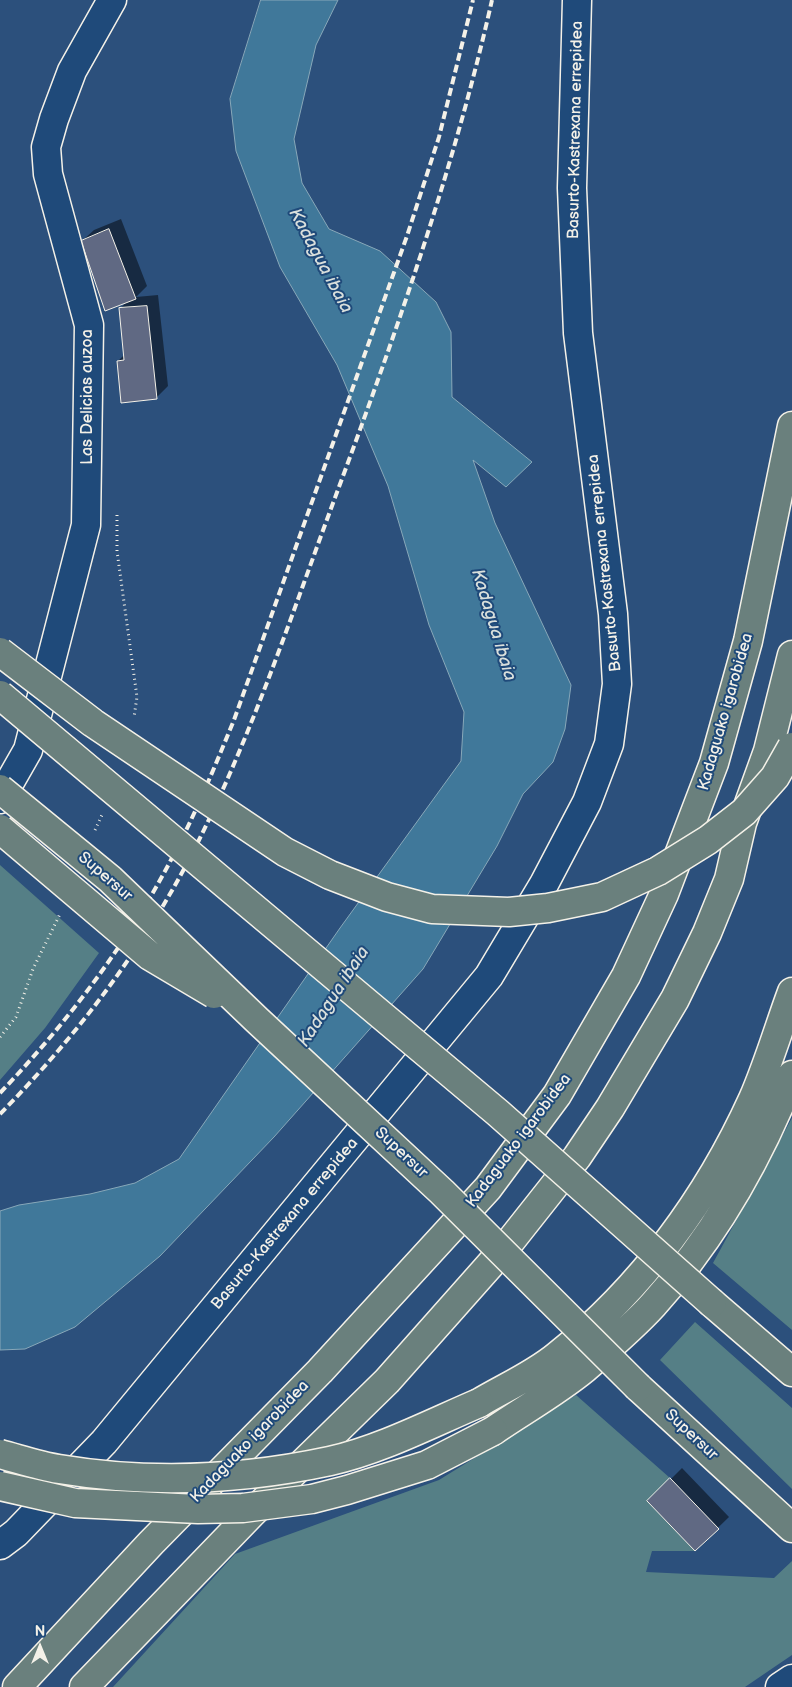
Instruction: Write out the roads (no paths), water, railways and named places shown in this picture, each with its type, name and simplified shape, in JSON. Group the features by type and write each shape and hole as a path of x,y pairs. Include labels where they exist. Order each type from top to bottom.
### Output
{"highway":[{"name":"Kadaguako igarobidea","path":"17,1687 151,1543 320,1371 468,1210 488,1188 557,1095 626,976 664,894 714,764 748,640 792,426"},
{"path":"0,652 93,723 285,852 330,875 387,897 432,909 509,912 548,908 602,897 658,871 708,840 744,812 769,784 792,747"},
{"path":"84,1687 251,1514 387,1381 504,1248 577,1157 610,1108 675,999 707,933 729,878 742,823 768,751 792,655"},
{"path":"0,695 498,1113 712,1304 792,1372"},
{"name":"Supersur","path":"0,788 110,880 442,1192 638,1386 792,1528"},
{"path":"0,829 150,956 257,1020"},
{"path":"0,1454 58,1469 126,1476 183,1479 252,1474 332,1460 389,1441 479,1403 556,1357 626,1292 677,1232 715,1174 754,1098 792,992"},
{"path":"0,1486 75,1503 198,1509 243,1508 312,1499 347,1490 426,1465 493,1431 582,1370 653,1305 697,1251 736,1190 774,1121 792,1075"}],"street":[{"name":"Las Delicias auzoa","path":"0,799 28,750 86,525 89,325 48,174 46,147 72,71 112,0"},
{"name":"Basurto-Kastrexana errepidea","path":"0,1545 16,1533 104,1442 489,976 544,884 587,802 609,744 618,684 613,614 578,333 572,188 577,0"},
{"path":"780,1687 792,1679"}],"water":[{"name":"Kadagua ibaia","path":"261,0 338,0 316,45 294,139 302,183 329,229 380,251 436,302 451,332 452,397 532,462 506,487 473,460 495,523 571,685 565,729 553,762 523,794 497,846 423,969 274,1137 160,1256 75,1327 25,1349 0,1350 0,1211 19,1205 90,1194 135,1183 179,1159 340,928 461,761 464,712 429,625 388,486 337,365 280,267 236,151 230,99"}],"railway":[{"path":"0,1093 72,1011 136,921 181,841 205,789 234,720 407,236 439,137 473,0"},
{"path":"0,1114 57,1052 135,950 158,914 199,840 238,756 272,669 402,312 460,126 492,0"}]}
